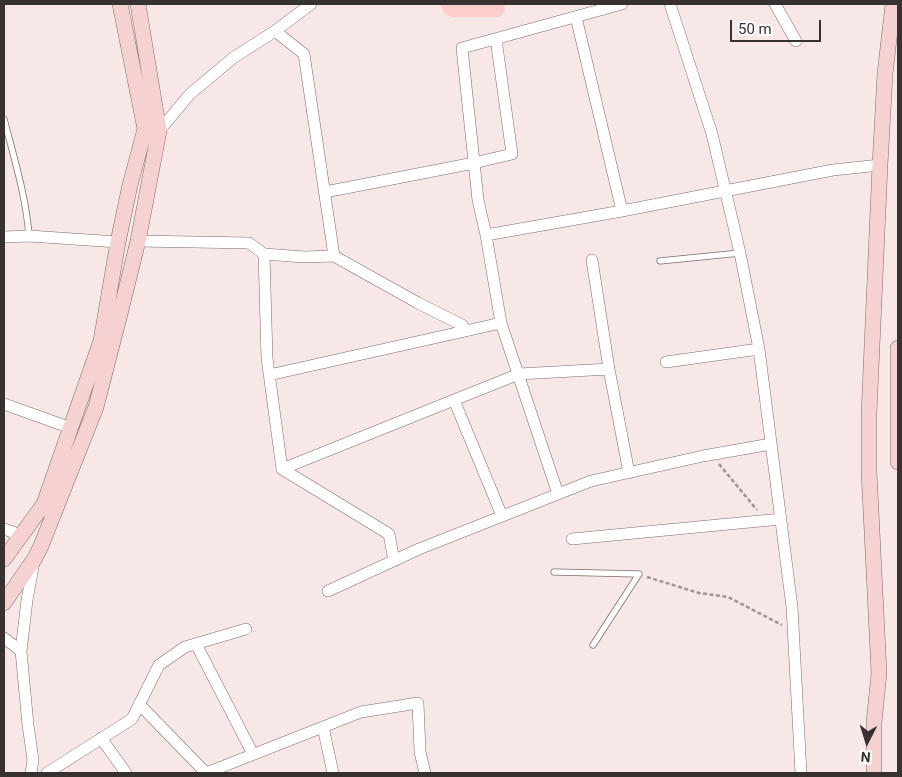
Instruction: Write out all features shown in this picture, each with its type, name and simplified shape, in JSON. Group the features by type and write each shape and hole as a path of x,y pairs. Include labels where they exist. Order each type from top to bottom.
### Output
{"street":[{"path":"4,559 44,504 102,341 118,242 144,129 120,4"},
{"path":"4,603 35,558 41,546 96,407 138,241 159,131 138,4"},
{"path":"159,131 190,94 232,58 275,31 311,4"},
{"path":"558,494 501,323 478,200 462,48 622,4"},
{"path":"670,4 712,134 740,253 759,349 792,607 800,773"},
{"path":"775,4 796,41"},
{"path":"887,4 890,35"},
{"path":"874,773 874,723 879,673 869,462 869,414 885,74 894,4"},
{"path":"576,16 622,211"},
{"path":"275,31 304,54 334,256"},
{"path":"325,192 512,154 496,39"},
{"path":"486,235 725,192 833,170 880,165"},
{"path":"4,238 29,236 118,242"},
{"path":"138,241 249,243 264,254 304,257 334,256 418,303 462,325 466,331"},
{"path":"264,254 267,358 282,469"},
{"path":"592,260 609,369 629,473"},
{"path":"269,375 501,323"},
{"path":"898,348 898,462"},
{"path":"666,362 759,349"},
{"path":"282,469 519,374 609,369"},
{"path":"454,400 502,516"},
{"path":"4,404 71,428"},
{"path":"328,591 419,549 591,481 771,444"},
{"path":"282,469 388,534 394,561"},
{"path":"572,539 780,519"},
{"path":"4,529 21,535"},
{"path":"31,773 32,760 21,651 35,558"},
{"path":"47,773 132,718 159,665 185,647 246,629"},
{"path":"4,638 21,651"},
{"path":"196,644 253,754"},
{"path":"139,704 206,773 361,712 418,703 420,752 425,773"},
{"path":"323,727 333,773"},
{"path":"101,738 126,773"}],"lane":[{"path":"4,119 22,186 28,218 29,236"},
{"path":"660,261 740,253"},
{"path":"554,572 639,574"},
{"path":"593,645 639,574"}],"path":[{"path":"711,455 766,520"},
{"path":"639,574 699,593 728,597 793,631"}],"shaded area":[{"path":"440,4 504,4 505,10 500,17 451,17 444,13"}]}
